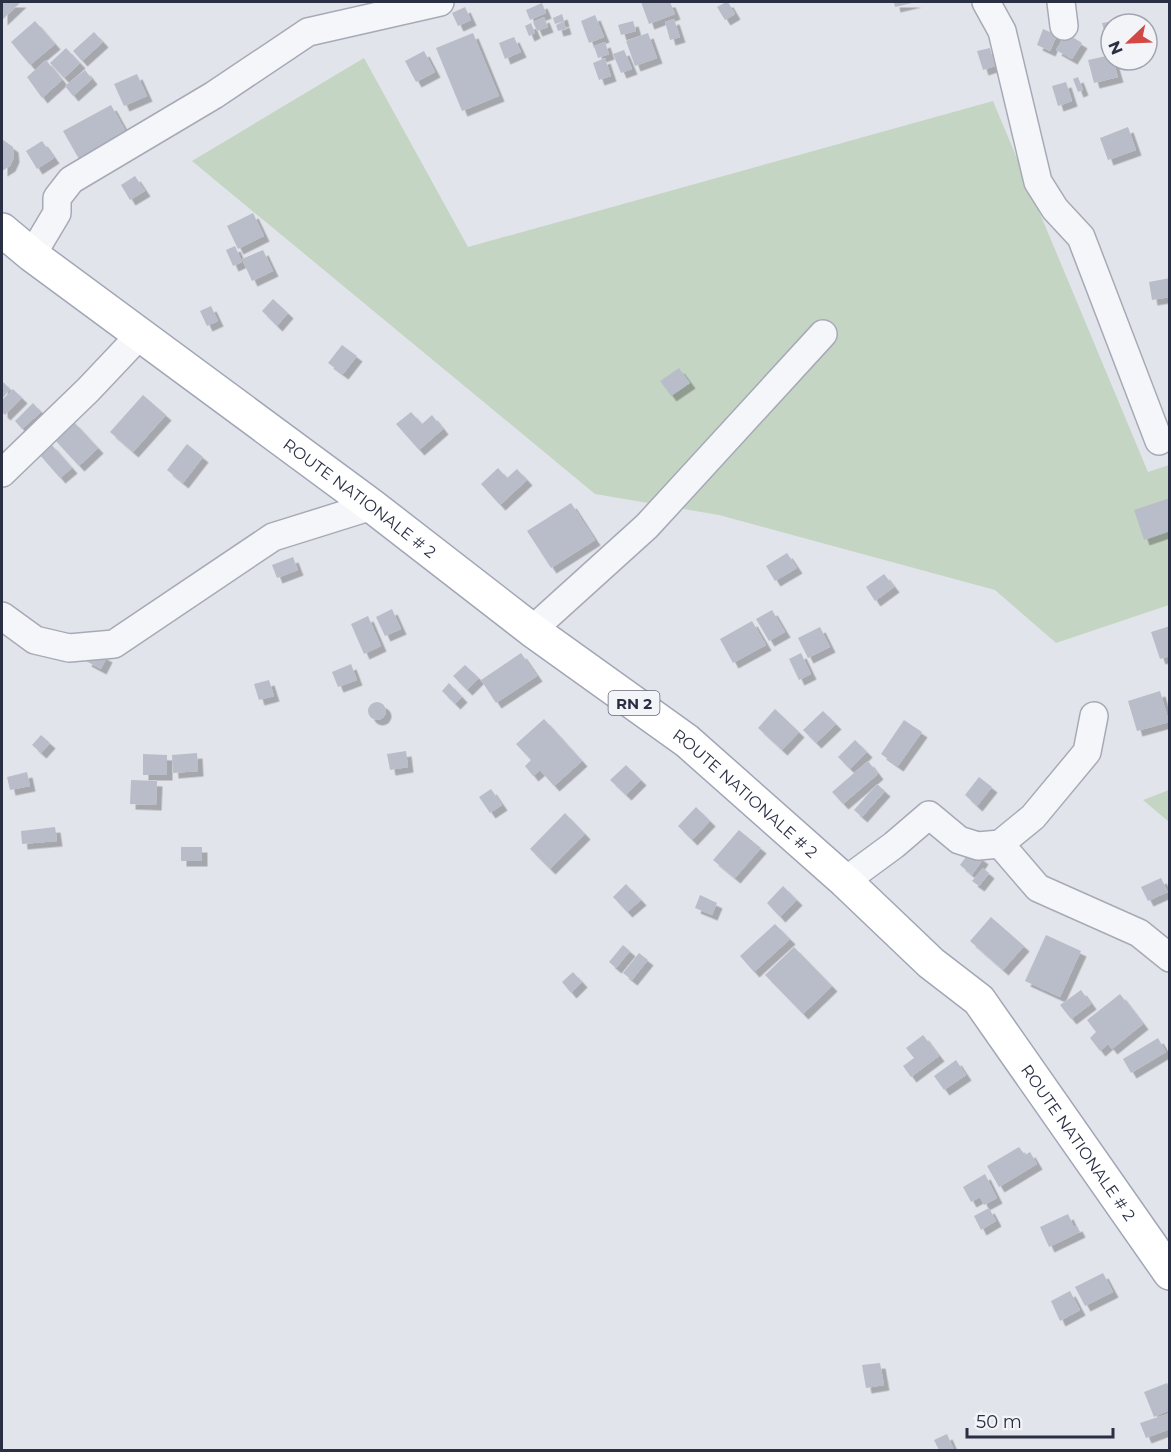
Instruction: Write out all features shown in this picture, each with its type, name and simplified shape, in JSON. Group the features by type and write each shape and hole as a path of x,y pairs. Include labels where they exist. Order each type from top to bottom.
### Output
{"main road":[{"name":"ROUTE NATIONALE # 2","path":"2,230 372,506 532,630 687,741 844,880 931,963 979,1000 1170,1273"}],"street":[{"path":"33,255 57,213 57,198 72,180 214,95 308,32 440,2"},
{"path":"986,2 1002,32 1038,182 1055,208 1082,237 1159,441"},
{"path":"532,630 647,526 823,334"},
{"path":"2,473 88,390 140,335"},
{"path":"2,616 35,640 69,648 114,644 273,537 372,506"},
{"path":"844,880 894,845 929,815 959,840 978,846 1000,844 1033,817 1086,752 1094,716"},
{"path":"1000,844 1038,888 1139,933 1170,958"}],"green space":[{"path":"364,58 468,247 993,101 1148,472 1169,465 1169,605 1056,643 995,590 719,515 595,494 192,161"},
{"path":"1169,790 1169,822 1143,800"}],"building":[{"path":"2,2 21,2 2,20"},
{"path":"641,2 670,2 675,14 649,24"},
{"path":"726,2 735,14 725,20 717,7"},
{"path":"894,2 916,2 895,7"},
{"path":"542,3 546,13 530,20 526,10"},
{"path":"465,7 471,20 458,26 452,13"},
{"path":"562,14 564,21 555,24 553,18"},
{"path":"595,15 604,37 589,43 581,21"},
{"path":"544,17 548,27 537,31 533,22"},
{"path":"674,19 680,37 670,40 665,22"},
{"path":"35,21 55,44 30,65 11,42"},
{"path":"633,21 636,31 621,35 618,25"},
{"path":"564,22 566,29 558,31 556,25"},
{"path":"531,23 535,33 529,36 525,26"},
{"path":"1043,29 1057,35 1050,51 1037,45"},
{"path":"94,32 103,42 82,61 73,51"},
{"path":"473,33 499,96 462,111 436,48"},
{"path":"648,33 657,58 635,66 626,41"},
{"path":"1066,33 1082,43 1072,59 1056,50"},
{"path":"514,37 521,52 505,59 499,43"},
{"path":"605,42 609,54 598,58 594,46"},
{"path":"66,48 80,63 64,78 50,63"},
{"path":"990,48 995,66 983,70 977,51"},
{"path":"624,50 632,69 621,73 613,54"},
{"path":"424,51 435,72 416,82 405,61"},
{"path":"605,58 611,76 599,80 593,63"},
{"path":"1099,58 1099,72 1117,72 1118,77 1094,83 1088,60"},
{"path":"46,60 62,80 42,98 27,77"},
{"path":"85,70 92,79 73,96 65,86"},
{"path":"137,74 147,96 124,106 114,84"},
{"path":"1078,77 1083,90 1078,92 1073,79"},
{"path":"1066,82 1072,101 1058,106 1052,86"},
{"path":"111,105 130,139 83,166 63,131"},
{"path":"1128,127 1136,150 1108,160 1100,138"},
{"path":"2,139 13,147 14,157 10,166 2,171"},
{"path":"42,141 54,158 37,169 26,151"},
{"path":"135,176 145,191 130,200 121,185"},
{"path":"253,213 264,236 238,249 227,226"},
{"path":"235,246 242,262 233,266 226,250"},
{"path":"263,250 273,271 252,281 242,259"},
{"path":"1170,278 1170,297 1152,300 1149,282"},
{"path":"273,299 288,313 277,326 262,311"},
{"path":"211,306 218,321 207,326 200,311"},
{"path":"342,345 357,356 343,374 328,363"},
{"path":"679,368 690,383 671,396 660,381"},
{"path":"2,381 10,389 2,399"},
{"path":"13,389 22,398 5,415 2,412 2,400"},
{"path":"143,395 166,415 133,452 110,432"},
{"path":"33,403 41,412 22,429 15,421"},
{"path":"411,412 422,424 432,415 443,429 419,450 396,424"},
{"path":"74,422 98,448 79,466 55,440"},
{"path":"51,444 72,468 60,478 39,454"},
{"path":"187,444 203,457 183,483 167,470"},
{"path":"498,468 507,478 517,469 527,480 500,505 481,484"},
{"path":"1170,498 1170,531 1144,540 1134,510"},
{"path":"571,503 595,540 551,568 527,531"},
{"path":"787,553 797,568 775,581 766,566"},
{"path":"293,557 298,570 277,578 272,565"},
{"path":"884,574 894,587 875,601 866,587"},
{"path":"392,609 401,629 385,636 376,617"},
{"path":"772,610 785,632 769,641 756,619"},
{"path":"368,616 381,646 364,654 351,624"},
{"path":"752,621 766,645 733,663 720,639"},
{"path":"1170,626 1170,656 1160,659 1151,632"},
{"path":"820,627 830,647 808,658 798,638"},
{"path":"92,649 107,657 101,669 86,661"},
{"path":"521,653 537,676 496,703 481,680"},
{"path":"801,653 811,674 799,680 789,659"},
{"path":"351,664 357,680 338,687 332,672"},
{"path":"465,665 479,678 467,690 453,676"},
{"path":"269,680 274,696 259,700 254,684"},
{"path":"449,683 462,697 455,704 442,691"},
{"path":"1160,691 1169,722 1137,731 1128,701"},
{"path":"377,702 383,705 386,711 383,717 377,720 371,717 368,711 371,705"},
{"path":"775,709 799,732 782,750 758,728"},
{"path":"823,711 836,724 816,743 803,730"},
{"path":"544,719 582,761 554,786 540,770 533,776 525,766 531,760 516,744"},
{"path":"904,720 922,732 898,766 881,754"},
{"path":"41,735 50,743 41,753 32,745"},
{"path":"855,740 867,752 850,769 838,757"},
{"path":"406,751 408,767 390,770 387,754"},
{"path":"197,753 198,771 173,773 172,755"},
{"path":"143,754 167,755 167,775 143,775"},
{"path":"868,761 878,774 843,804 832,792"},
{"path":"626,765 641,780 626,795 610,780"},
{"path":"27,772 30,786 10,790 7,777"},
{"path":"979,777 992,787 977,806 965,795"},
{"path":"131,780 157,781 156,805 130,804"},
{"path":"877,784 885,791 862,817 854,810"},
{"path":"491,789 502,805 490,813 479,797"},
{"path":"696,807 710,821 692,840 678,826"},
{"path":"565,813 585,834 550,869 530,849"},
{"path":"55,827 57,841 22,844 21,831"},
{"path":"739,830 761,848 735,878 713,860"},
{"path":"181,847 202,847 202,861 181,861"},
{"path":"971,850 983,859 972,875 960,865"},
{"path":"983,868 989,873 979,886 972,881"},
{"path":"1161,878 1168,892 1148,901 1141,887"},
{"path":"626,884 641,900 627,912 613,897"},
{"path":"783,886 797,900 780,917 767,903"},
{"path":"700,895 717,903 712,915 695,908"},
{"path":"991,917 1024,946 1003,970 970,941"},
{"path":"775,924 790,939 754,972 740,956"},
{"path":"1046,935 1081,951 1060,997 1025,981"},
{"path":"623,945 630,951 616,968 609,962"},
{"path":"794,947 832,986 803,1014 765,975"},
{"path":"639,953 648,960 632,980 623,973"},
{"path":"573,972 582,982 571,993 562,982"},
{"path":"1081,990 1091,1004 1071,1019 1060,1005"},
{"path":"1120,994 1143,1024 1112,1049 1108,1044 1100,1051 1090,1038 1096,1032 1087,1020"},
{"path":"923,1035 939,1056 911,1077 903,1066 914,1058 906,1048"},
{"path":"1158,1038 1166,1052 1131,1073 1123,1059"},
{"path":"956,1060 966,1075 944,1090 934,1076"},
{"path":"1019,1147 1025,1155 1030,1152 1037,1164 999,1187 987,1166"},
{"path":"985,1174 997,1198 984,1205 980,1197 971,1202 963,1187"},
{"path":"989,1208 996,1221 981,1230 974,1216"},
{"path":"1068,1214 1074,1227 1077,1226 1080,1232 1049,1247 1040,1227"},
{"path":"1103,1273 1113,1292 1085,1306 1075,1287"},
{"path":"1070,1291 1080,1310 1060,1321 1051,1301"},
{"path":"880,1363 884,1385 866,1388 862,1365"},
{"path":"1167,1383 1170,1389 1170,1410 1154,1417 1144,1392"},
{"path":"1170,1413 1170,1429 1146,1438 1140,1423"},
{"path":"947,1434 954,1450 939,1450 934,1440"}]}
